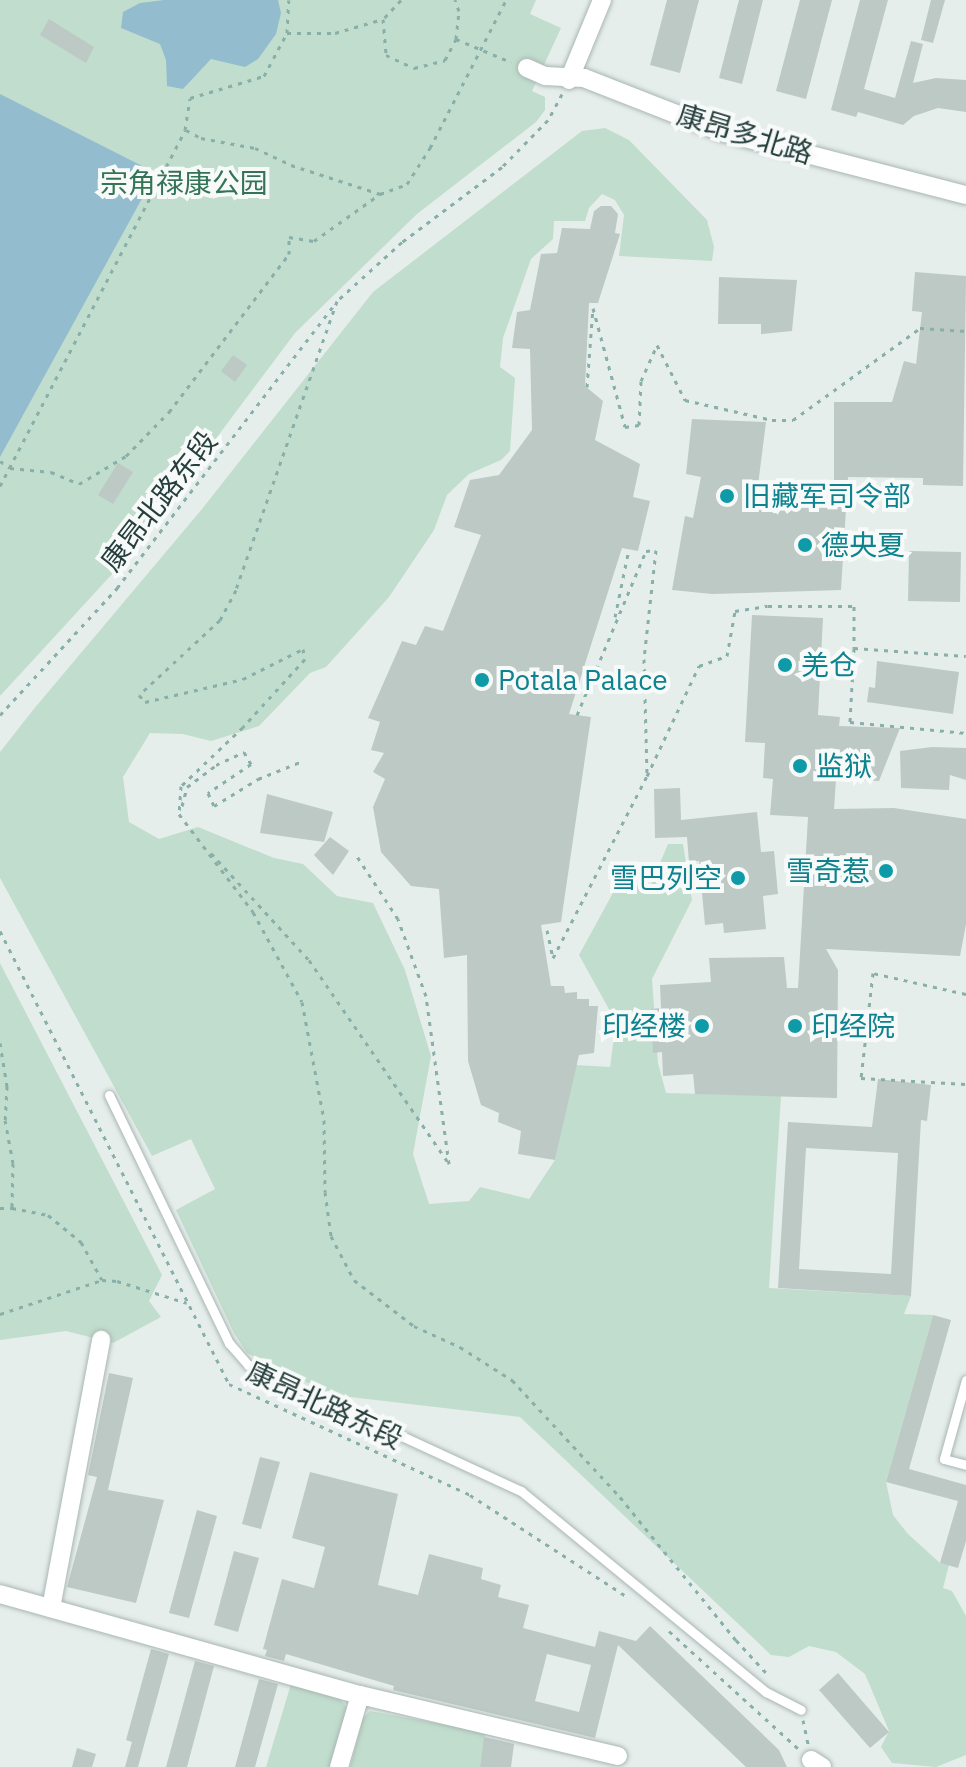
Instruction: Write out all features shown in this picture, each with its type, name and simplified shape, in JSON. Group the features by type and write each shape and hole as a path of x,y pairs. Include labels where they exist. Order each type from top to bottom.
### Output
{"street":[{"path":"569,80 602,0"},
{"name":"康昂多北路","path":"525,67 569,80 584,78 722,132 966,195"},
{"path":"51,1608 101,1340"},
{"path":"0,1594 360,1695 618,1756"},
{"path":"339,1767 360,1695"}],"lane":[{"path":"109,1095 229,1343 248,1365 521,1491 766,1692 801,1710"},
{"path":"966,1380 944,1459 966,1465"}],"path":[{"path":"0,486 185,130 190,98 264,76 287,33 289,0"},
{"path":"287,33 335,33 383,19 401,0"},
{"path":"383,19 386,55 414,68 445,60 456,39 459,11 455,0"},
{"path":"2,462 10,468 51,472 79,484 126,456 169,412 289,254 289,237 314,241 380,194 407,184 481,52 506,0"},
{"path":"456,39 481,52 525,67"},
{"name":"康昂北路东段","path":"0,715 117,588 337,301 402,242 502,167 548,120 569,80"},
{"path":"185,130 201,138 255,148 291,165 380,194"},
{"path":"337,301 236,590 220,620 139,695 145,702 243,679 303,649 305,659 243,727 181,786 179,814 253,912 302,1002 324,1120 325,1192 331,1236 354,1280 414,1326 460,1347 512,1380 620,1497 736,1640 779,1687"},
{"path":"587,387 593,308 625,427 639,425 641,381 657,345 685,400 772,420 793,420 920,328 966,331"},
{"path":"613,624 629,549"},
{"path":"577,715 646,551 656,550 644,659 647,776"},
{"path":"547,930 553,958 647,776 699,666 727,656 735,611 768,606 854,606 850,722 966,733"},
{"path":"854,648 966,656"},
{"path":"179,814 187,787 216,765 244,752 251,764 208,793 214,806 258,779 300,762"},
{"path":"200,841 309,960 449,1164 426,996 398,919 355,853"},
{"name":"康昂北路东段","path":"0,931 229,1384 470,1495 637,1604"},
{"path":"966,994 873,973 861,1078 966,1084"},
{"path":"0,1043 7,1086 5,1120 13,1163 12,1208"},
{"path":"0,1208 48,1215 81,1242 102,1280"},
{"path":"0,1314 102,1280 117,1281 187,1303"},
{"path":"668,1630 817,1764"},
{"path":"801,1710 817,1764"}],"green space":[{"name":"宗角禄康公园","path":"0,0 536,0 530,14 561,28 532,91 545,97 545,110 536,122 417,214 295,333 125,560 0,696"},
{"path":"605,128 629,140 707,220 714,247 712,261 619,256 624,215 615,200 602,194 589,208 585,221 554,221 553,239 531,259 503,338 500,367 515,378 510,451 501,460 469,474 447,495 434,530 389,597 326,667 310,673 259,726 211,741 183,734 150,733 123,777 129,822 159,839 198,827 274,858 303,864 337,896 373,903 405,970 431,1056 413,1154 429,1204 469,1201 480,1187 529,1199 555,1160 576,1065 610,1067 616,1022 579,955 620,880 649,889 668,844 683,844 692,900 652,979 658,1063 666,1093 781,1096 769,1288 911,1296 904,1314 933,1315 886,1482 893,1515 908,1534 940,1563 949,1565 943,1588 952,1591 966,1616 966,1755 936,1767 892,1763 881,1747 889,1731 865,1674 836,1652 809,1646 789,1657 771,1655 520,1417 333,1395 247,1353 234,1333 176,1210 215,1189 191,1139 152,1156 0,878 0,752 33,710 202,509 373,292 582,131"},
{"path":"0,963 162,1275 149,1301 161,1317 113,1343 66,1331 0,1340"},
{"path":"291,1684 339,1697 347,1708 331,1767 266,1767"},
{"path":"370,1711 515,1740 485,1735 480,1767 350,1767 363,1718"}],"water":[{"path":"164,0 278,0 281,13 276,34 258,59 245,67 211,59 183,89 167,86 166,60 160,44 121,28 123,12 140,3"},
{"path":"0,94 156,173 0,457"}],"building":[{"path":"667,0 699,0 680,73 650,65"},
{"path":"739,0 763,0 742,84 719,78"},
{"path":"800,0 832,0 806,99 776,91"},
{"path":"860,0 888,0 864,89 895,98 911,41 923,44 913,83 936,78 966,80 966,112 938,108 914,116 903,125 858,112 856,117 831,110"},
{"path":"931,0 945,0 933,43 921,40"},
{"path":"49,19 94,47 86,63 40,35"},
{"name":"Potala Palace","path":"601,206 611,206 618,214 615,233 620,234 598,303 589,303 585,386 603,401 595,440 640,464 633,497 650,501 638,551 622,548 569,714 591,717 561,922 541,925 551,986 564,986 565,993 577,992 577,999 589,999 589,1006 598,1006 594,1053 579,1055 555,1160 518,1154 521,1131 498,1122 499,1113 481,1105 468,1061 467,955 444,958 439,889 411,886 381,852 373,807 385,779 373,772 384,753 371,750 380,722 368,718 402,641 416,645 425,626 443,631 481,535 454,527 470,480 499,475 532,430 530,349 512,348 517,312 530,310 541,254 557,253 562,228 590,229 594,211"},
{"path":"915,272 966,276 963,486 923,485 923,478 848,477 841,590 712,594 672,590 685,516 693,518 701,477 686,474 692,419 766,422 756,501 834,500 834,402 892,402 904,361 916,364 922,312 912,311"},
{"path":"719,277 797,280 792,331 761,334 761,324 718,324"},
{"path":"233,355 247,365 235,382 221,371"},
{"path":"118,463 133,472 113,504 98,495"},
{"path":"909,551 961,552 960,602 908,601"},
{"path":"752,615 823,618 818,715 840,717 839,726 900,728 879,781 836,779 834,809 894,808 966,819 966,924 960,956 826,949 838,970 837,1098 695,1094 693,1074 663,1076 662,1052 653,1053 651,1009 661,1008 660,985 711,982 709,958 784,957 787,988 798,988 808,817 770,815 773,779 763,778 765,743 745,742"},
{"path":"877,661 959,672 953,714 867,702 869,687 875,688"},
{"path":"932,747 966,748 966,780 950,775 949,790 901,788 900,751"},
{"name":"雪巴列空","path":"680,788 681,820 757,812 761,852 774,851 778,894 763,896 766,929 724,933 723,923 705,925 699,861 689,862 687,837 655,838 654,789"},
{"path":"267,794 333,812 324,842 260,833"},
{"path":"330,837 349,851 333,875 314,855"},
{"path":"878,1079 931,1085 927,1121 921,1120 911,1296 778,1288 788,1122 872,1127","holes":["806,1148 898,1153 891,1274 799,1269"]},
{"path":"933,1315 951,1320 909,1469 966,1485 966,1541 958,1568 940,1563 958,1501 886,1482"},
{"path":"109,1373 133,1378 108,1490 164,1500 136,1603 67,1587 97,1477 88,1475"},
{"path":"260,1457 280,1462 261,1529 242,1524"},
{"path":"310,1472 398,1494 378,1585 418,1595 429,1554 483,1568 481,1579 501,1585 498,1597 529,1605 523,1628 595,1647 599,1631 636,1641 650,1626 779,1750 787,1767 746,1767 618,1645 595,1738 393,1690 394,1686 286,1654 284,1661 265,1656 267,1650 263,1649 282,1579 314,1588 325,1547 292,1538","holes":["547,1654 591,1665 579,1712 535,1701"]},
{"path":"197,1510 217,1516 189,1618 169,1613"},
{"path":"234,1551 259,1558 238,1632 214,1625"},
{"path":"151,1649 169,1654 138,1767 125,1767 132,1742 126,1740"},
{"path":"195,1661 214,1666 187,1767 166,1767"},
{"path":"838,1673 889,1732 870,1748 819,1690"},
{"path":"259,1679 278,1684 255,1767 235,1767"},
{"path":"484,1737 514,1744 511,1767 480,1767"},
{"path":"77,1748 96,1754 92,1767 72,1767"}],"place":[{"name":"旧藏军司令部","path":"727,496"},
{"name":"德央夏","path":"805,545"},
{"name":"羌仓","path":"785,665"},
{"name":"Potala Palace","path":"482,680"},
{"name":"监狱","path":"800,766"},
{"name":"雪奇惹","path":"886,871"},
{"name":"雪巴列空","path":"738,878"},
{"name":"印经楼","path":"702,1026"},
{"name":"印经院","path":"795,1026"}]}
